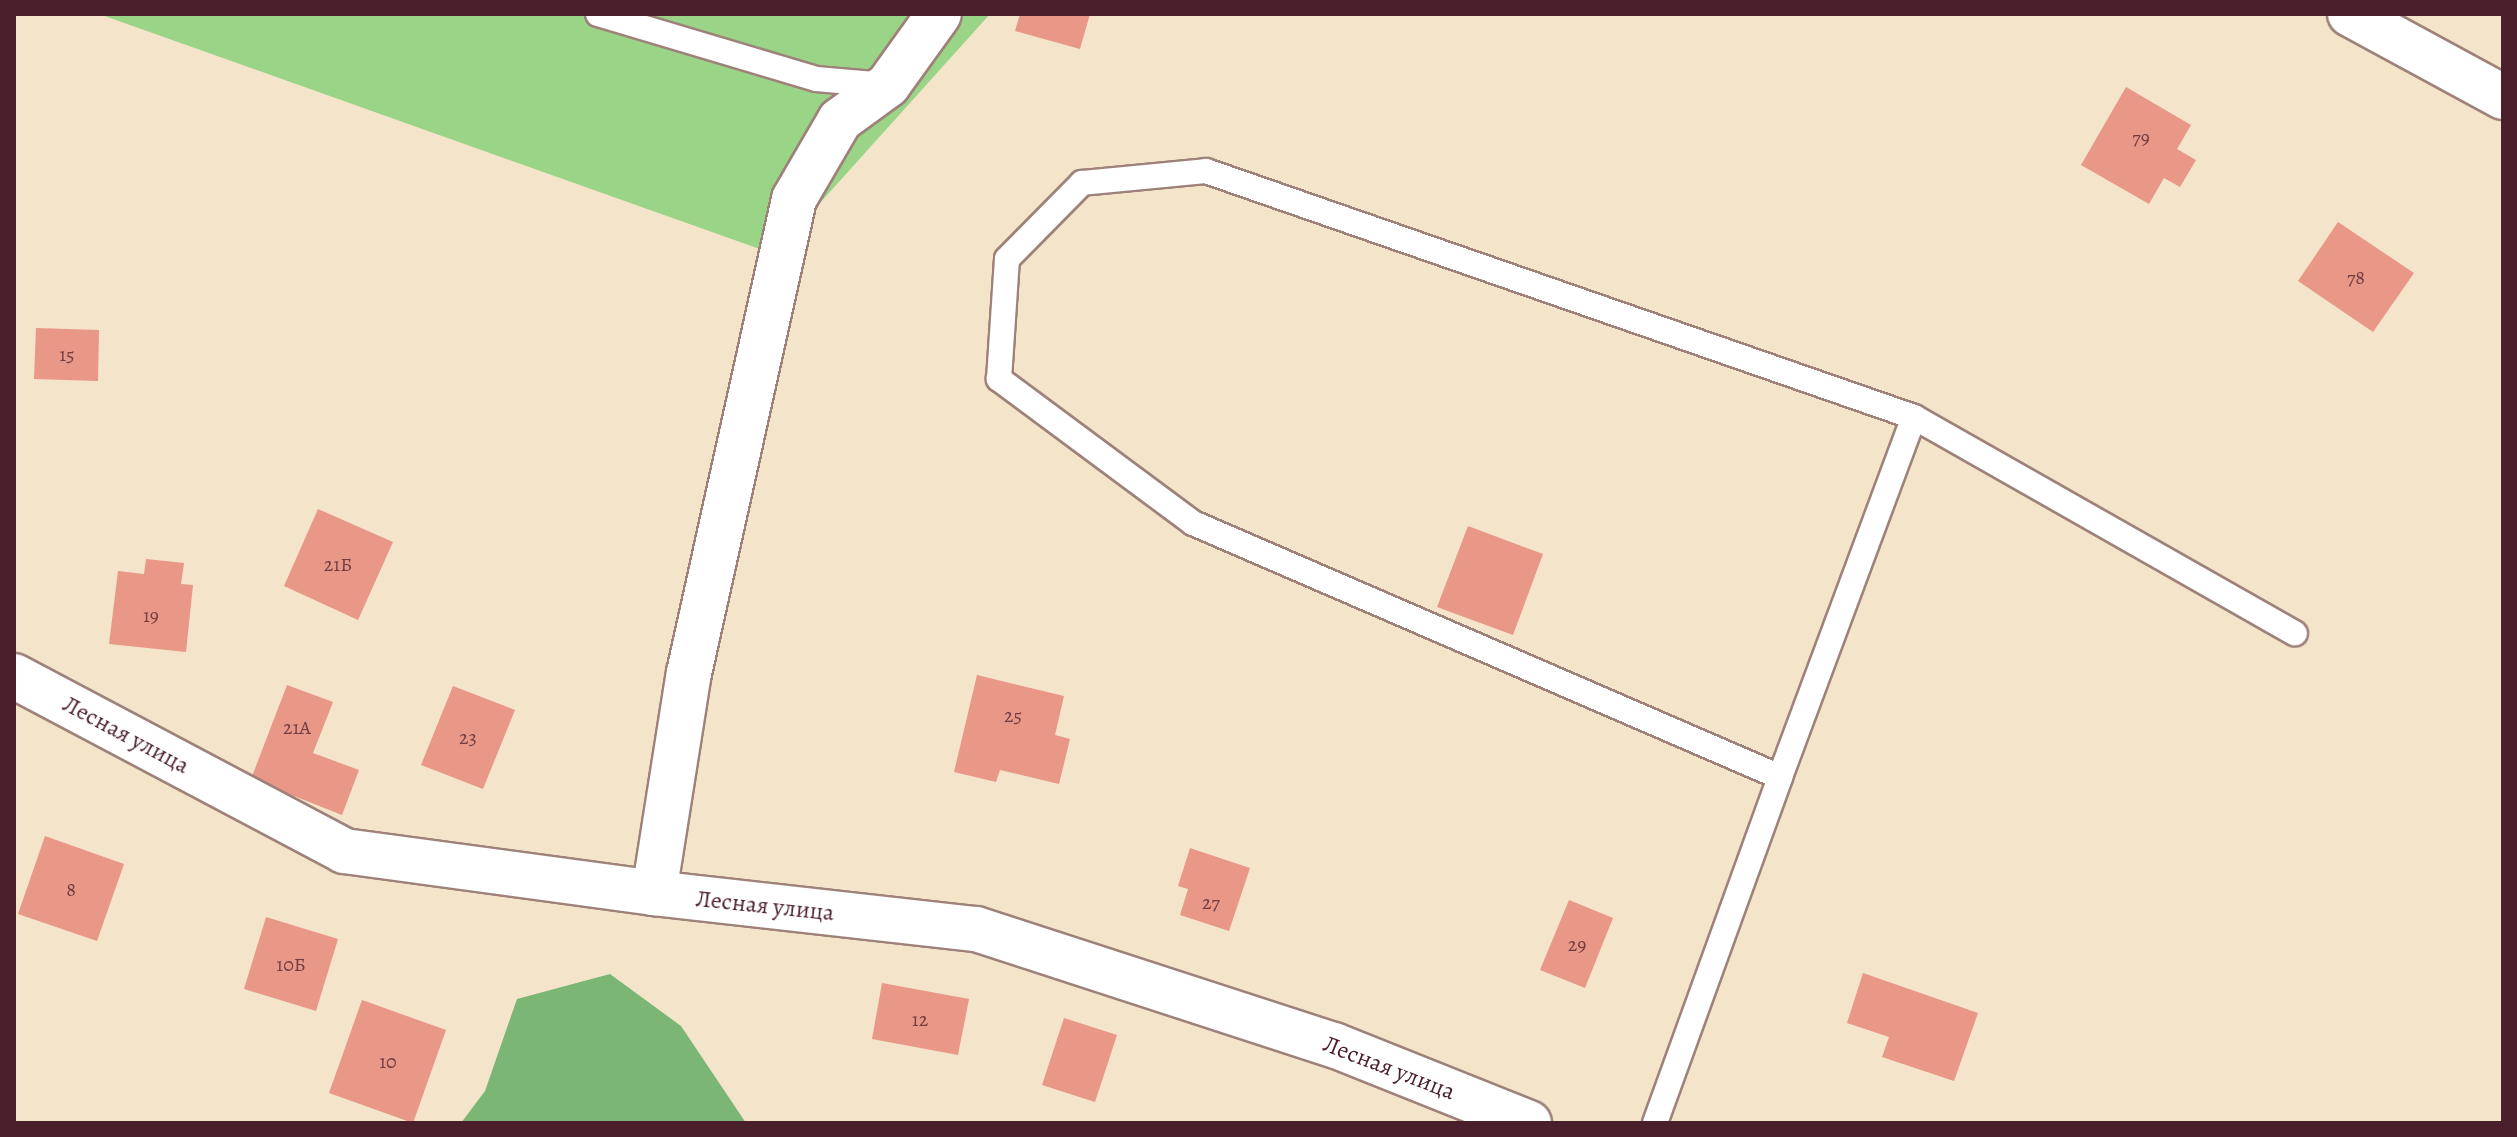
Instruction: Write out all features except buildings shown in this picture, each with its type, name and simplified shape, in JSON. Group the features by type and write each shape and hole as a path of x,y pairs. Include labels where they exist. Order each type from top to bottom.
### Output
{"street":[{"path":"654,893 689,673 794,199 840,120 888,85 939,14"},
{"path":"2350,14 2503,97"},
{"name":"Лесная улица","path":"14,676 344,851 654,893 976,929 1334,1045 1529,1123"}],"lane":[{"path":"598,14 816,79 888,85"},
{"path":"1780,777 1193,523 999,379 1007,259 1082,183 1206,171 1914,417 2295,633"},
{"path":"1655,1123 1914,417"}],"green space":[{"path":"99,14 990,14 774,254"},
{"path":"610,974 681,1026 746,1123 461,1123 485,1091 517,999"}]}
